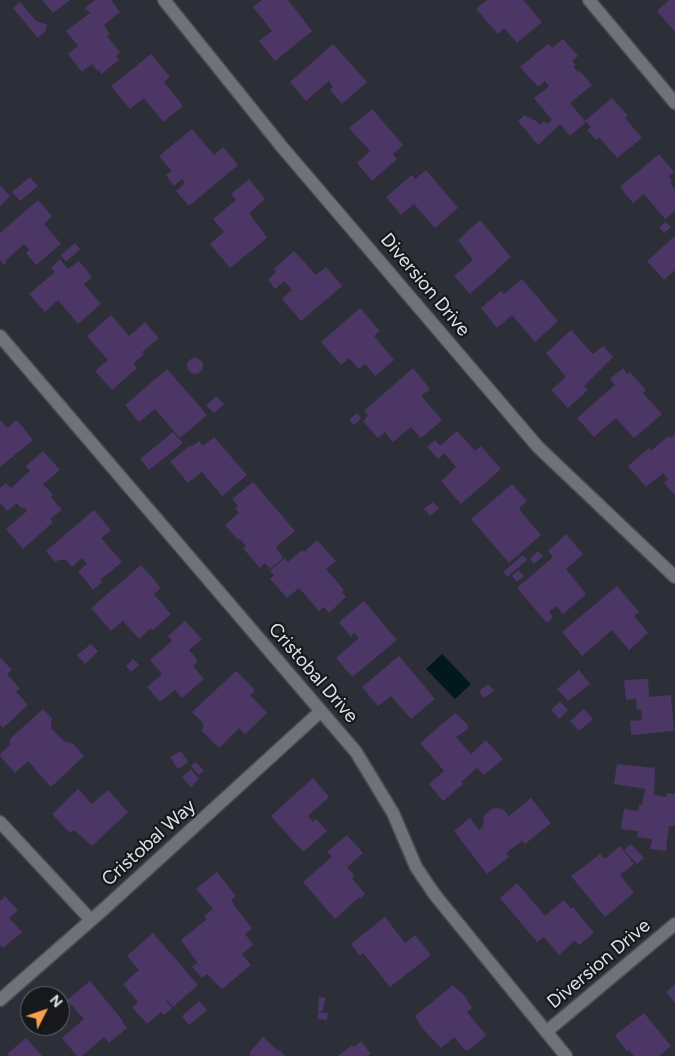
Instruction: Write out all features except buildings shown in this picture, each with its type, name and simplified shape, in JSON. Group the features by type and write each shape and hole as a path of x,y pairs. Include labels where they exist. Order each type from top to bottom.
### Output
{"street":[{"name":"Diversion Drive","path":"164,0 282,146 538,447 675,577"},
{"path":"589,0 675,103"},
{"name":"Cristobal Drive","path":"0,336 356,752 393,813 416,867 435,894 566,1056"},
{"name":"Cristobal Way","path":"0,1000 321,711"},
{"path":"0,822 91,920"},
{"name":"Diversion Drive","path":"546,1032 675,924"}],"water":[{"path":"442,654 471,684 455,699 426,669"}]}
